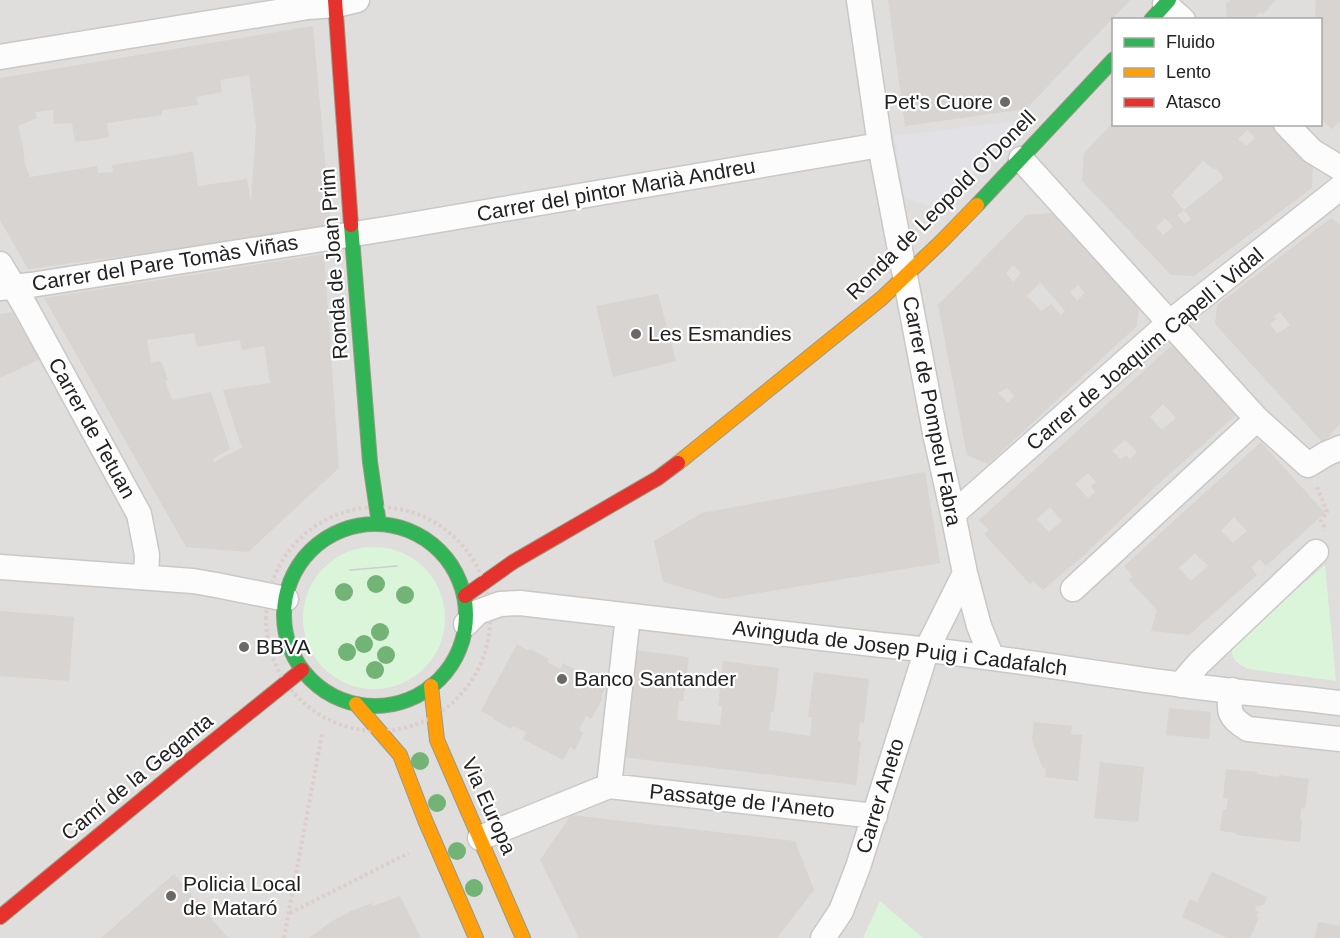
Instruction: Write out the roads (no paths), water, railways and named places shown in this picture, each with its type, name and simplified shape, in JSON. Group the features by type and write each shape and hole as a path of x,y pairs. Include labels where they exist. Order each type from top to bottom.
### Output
{"street":[{"name":"Carrer de Pompeu Fabra","path":"859,0 880,145 936,438 964,573 979,626 992,658"},
{"path":"0,57 342,2"},
{"name":"Ronda de Joan Prim","path":"342,2 352,233 370,462 379,524"},
{"name":"Ronda de Leopold O'Donell","path":"465,597 513,562 658,478 873,305 905,277 965,217 1112,60"},
{"path":"1288,126 1312,151 1340,168"},
{"name":"Carrer del pintor Marià Andreu","path":"352,233 880,145"},
{"path":"1021,159 1257,418 1308,465 1340,448"},
{"name":"Carrer de Joaquim Capell i Vidal","path":"953,514 1169,323 1340,188"},
{"name":"Carrer del Pare Tomàs Viñas","path":"7,287 352,233"},
{"name":"Carrer de Tetuan","path":"0,264 7,287 139,514 147,555 146,577"},
{"path":"1073,589 1257,418"},
{"path":"379,524 410,530 427,539 445,556 465,597 466,624 458,654 445,674 431,686 402,702 356,704 340,699 320,687 302,670 287,640 284,615 277,597 291,580 297,567 314,547 327,537 349,528 379,524"},
{"path":"1180,685 1199,663 1316,552"},
{"path":"0,567 146,577 216,585 277,597"},
{"path":"927,649 964,573"},
{"name":"Avinguda de Josep Puig i Cadafalch","path":"466,624 478,612 500,604 520,603 927,649 1180,685 1340,703"},
{"path":"609,786 628,616"},
{"name":"Carrer Aneto","path":"823,938 841,911 875,816 927,649"},
{"name":"Camí de la Geganta","path":"0,917 302,670"},
{"name":"Via Europa","path":"431,686 437,740 524,938"},
{"path":"1232,690 1229,705 1236,722 1248,729 1340,739"},
{"path":"356,704 400,755 476,938"},
{"name":"Passatge de l'Aneto","path":"480,838 609,786 875,816"}],"tram line":[{"path":"350,570 397,566"}],"place":[{"name":"Pet's Cuore","path":"1005,102"},
{"name":"Les Esmandies","path":"636,334"},
{"name":"BBVA","path":"244,647"},
{"name":"Banco Santander","path":"562,679"},
{"name":"Policia Local de Mataró","path":"171,896"}]}
